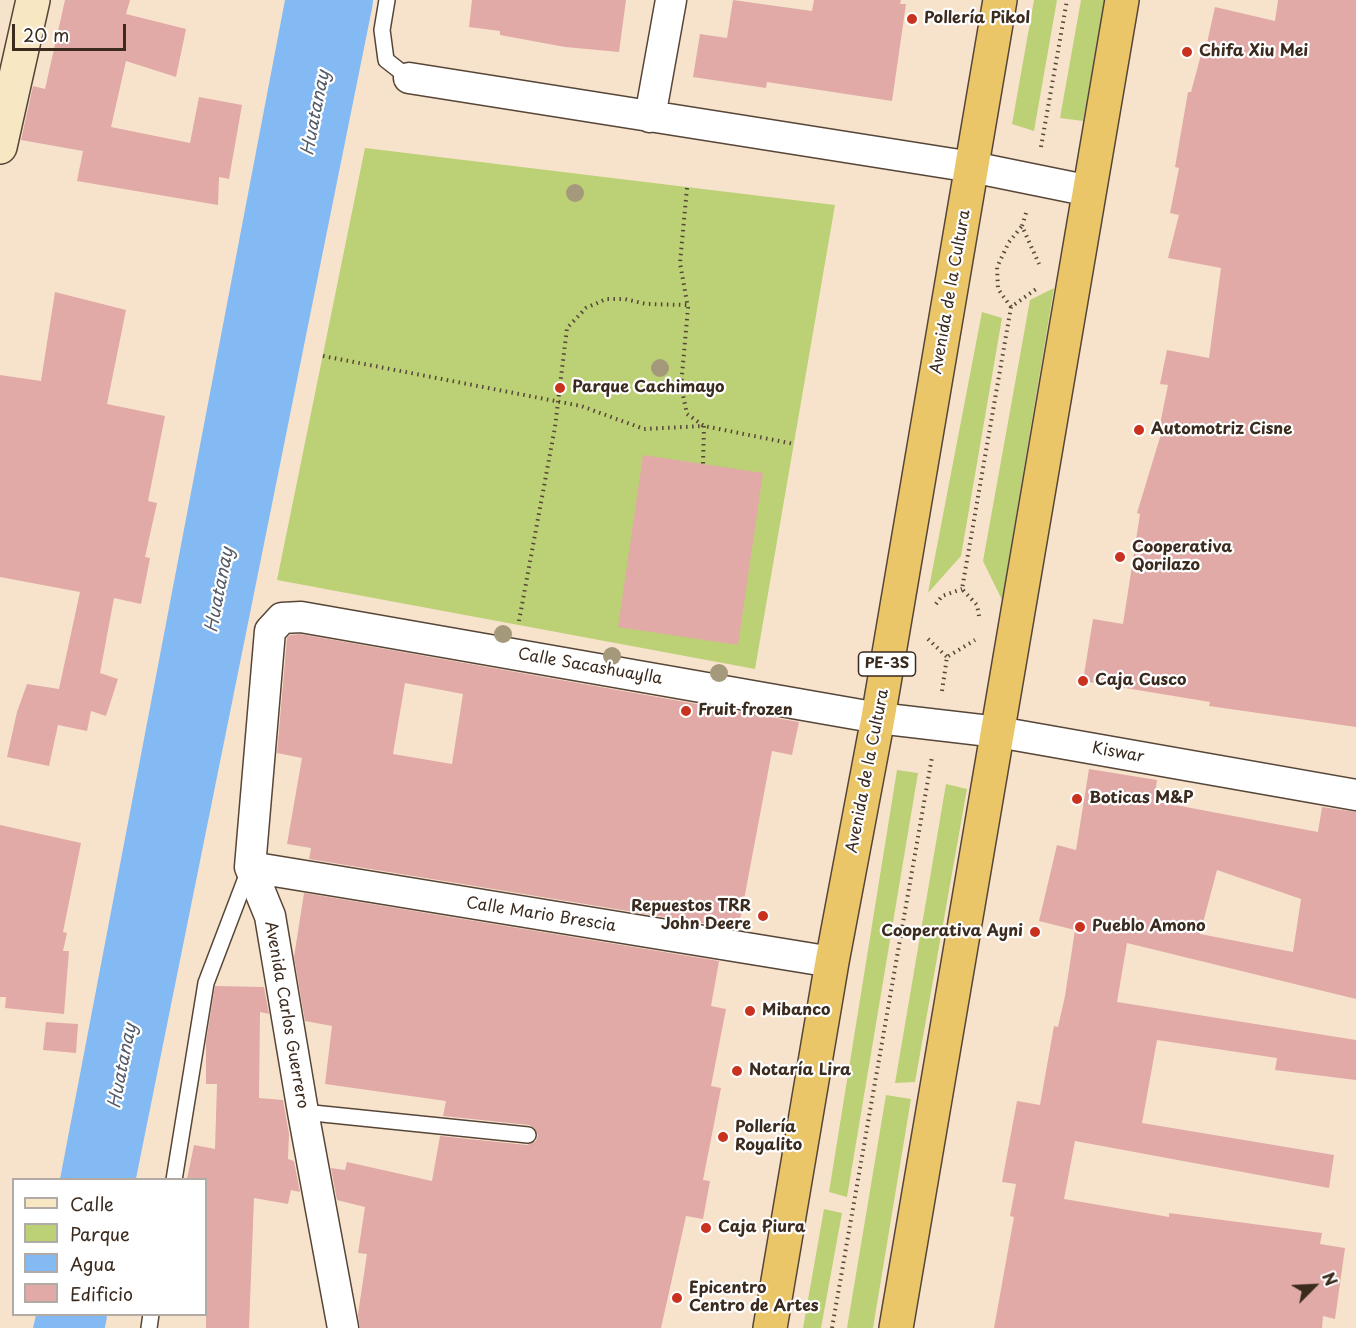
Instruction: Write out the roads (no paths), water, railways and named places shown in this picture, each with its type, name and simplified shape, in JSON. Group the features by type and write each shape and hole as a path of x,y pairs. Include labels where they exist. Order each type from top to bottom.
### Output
{"highway":[{"name":"Avenida de la Cultura","path":"770,1328 832,962 878,718 1000,0"},
{"path":"896,1328 1122,0"}],"main road":[{"path":"0,147 33,0"}],"street":[{"path":"650,117 671,0"},
{"path":"409,78 972,167 1090,191"},
{"name":"Calle Sacashuaylla","path":"301,617 878,718"},
{"name":"Avenida Carlos Guerrero","path":"301,617 282,618 270,631 250,867 270,916 303,1112 344,1328"},
{"name":"Kiswar","path":"878,718 998,732 1356,795"},
{"name":"Calle Mario Brescia","path":"250,867 832,962"}],"lane":[{"path":"387,0 382,30 386,60 409,78"},
{"path":"174,1178 206,983 250,867"},
{"path":"303,1112 528,1135"}],"water":[{"path":"285,0 339,0 101,1178 60,1178"},
{"path":"36,1316 73,1316 70,1328 33,1328"}],"waterway":[{"name":"Huatanay","path":"101,1178 339,0"},
{"name":"Huatanay","path":"70,1328 73,1316"}],"place":[{"name":"Pollería Pikol","path":"912,19"},
{"name":"Chifa Xiu Mei","path":"1187,52"},
{"name":"Parque Cachimayo","path":"560,388"},
{"name":"Automotriz Cisne","path":"1139,430"},
{"name":"Cooperativa Qorilazo","path":"1120,557"},
{"name":"Caja Cusco","path":"1083,681"},
{"name":"Fruit frozen","path":"686,711"},
{"name":"Boticas M&P","path":"1077,799"},
{"name":"Repuestos TRR John Deere","path":"763,916"},
{"name":"Pueblo Amono","path":"1080,927"},
{"name":"Cooperativa Ayni","path":"1035,932"},
{"name":"Mibanco","path":"750,1011"},
{"name":"Notaría Lira","path":"737,1071"},
{"name":"Pollería Royalito","path":"723,1137"},
{"name":"Caja Piura","path":"706,1228"},
{"name":"Epicentro Centro de Artes","path":"677,1298"}]}
